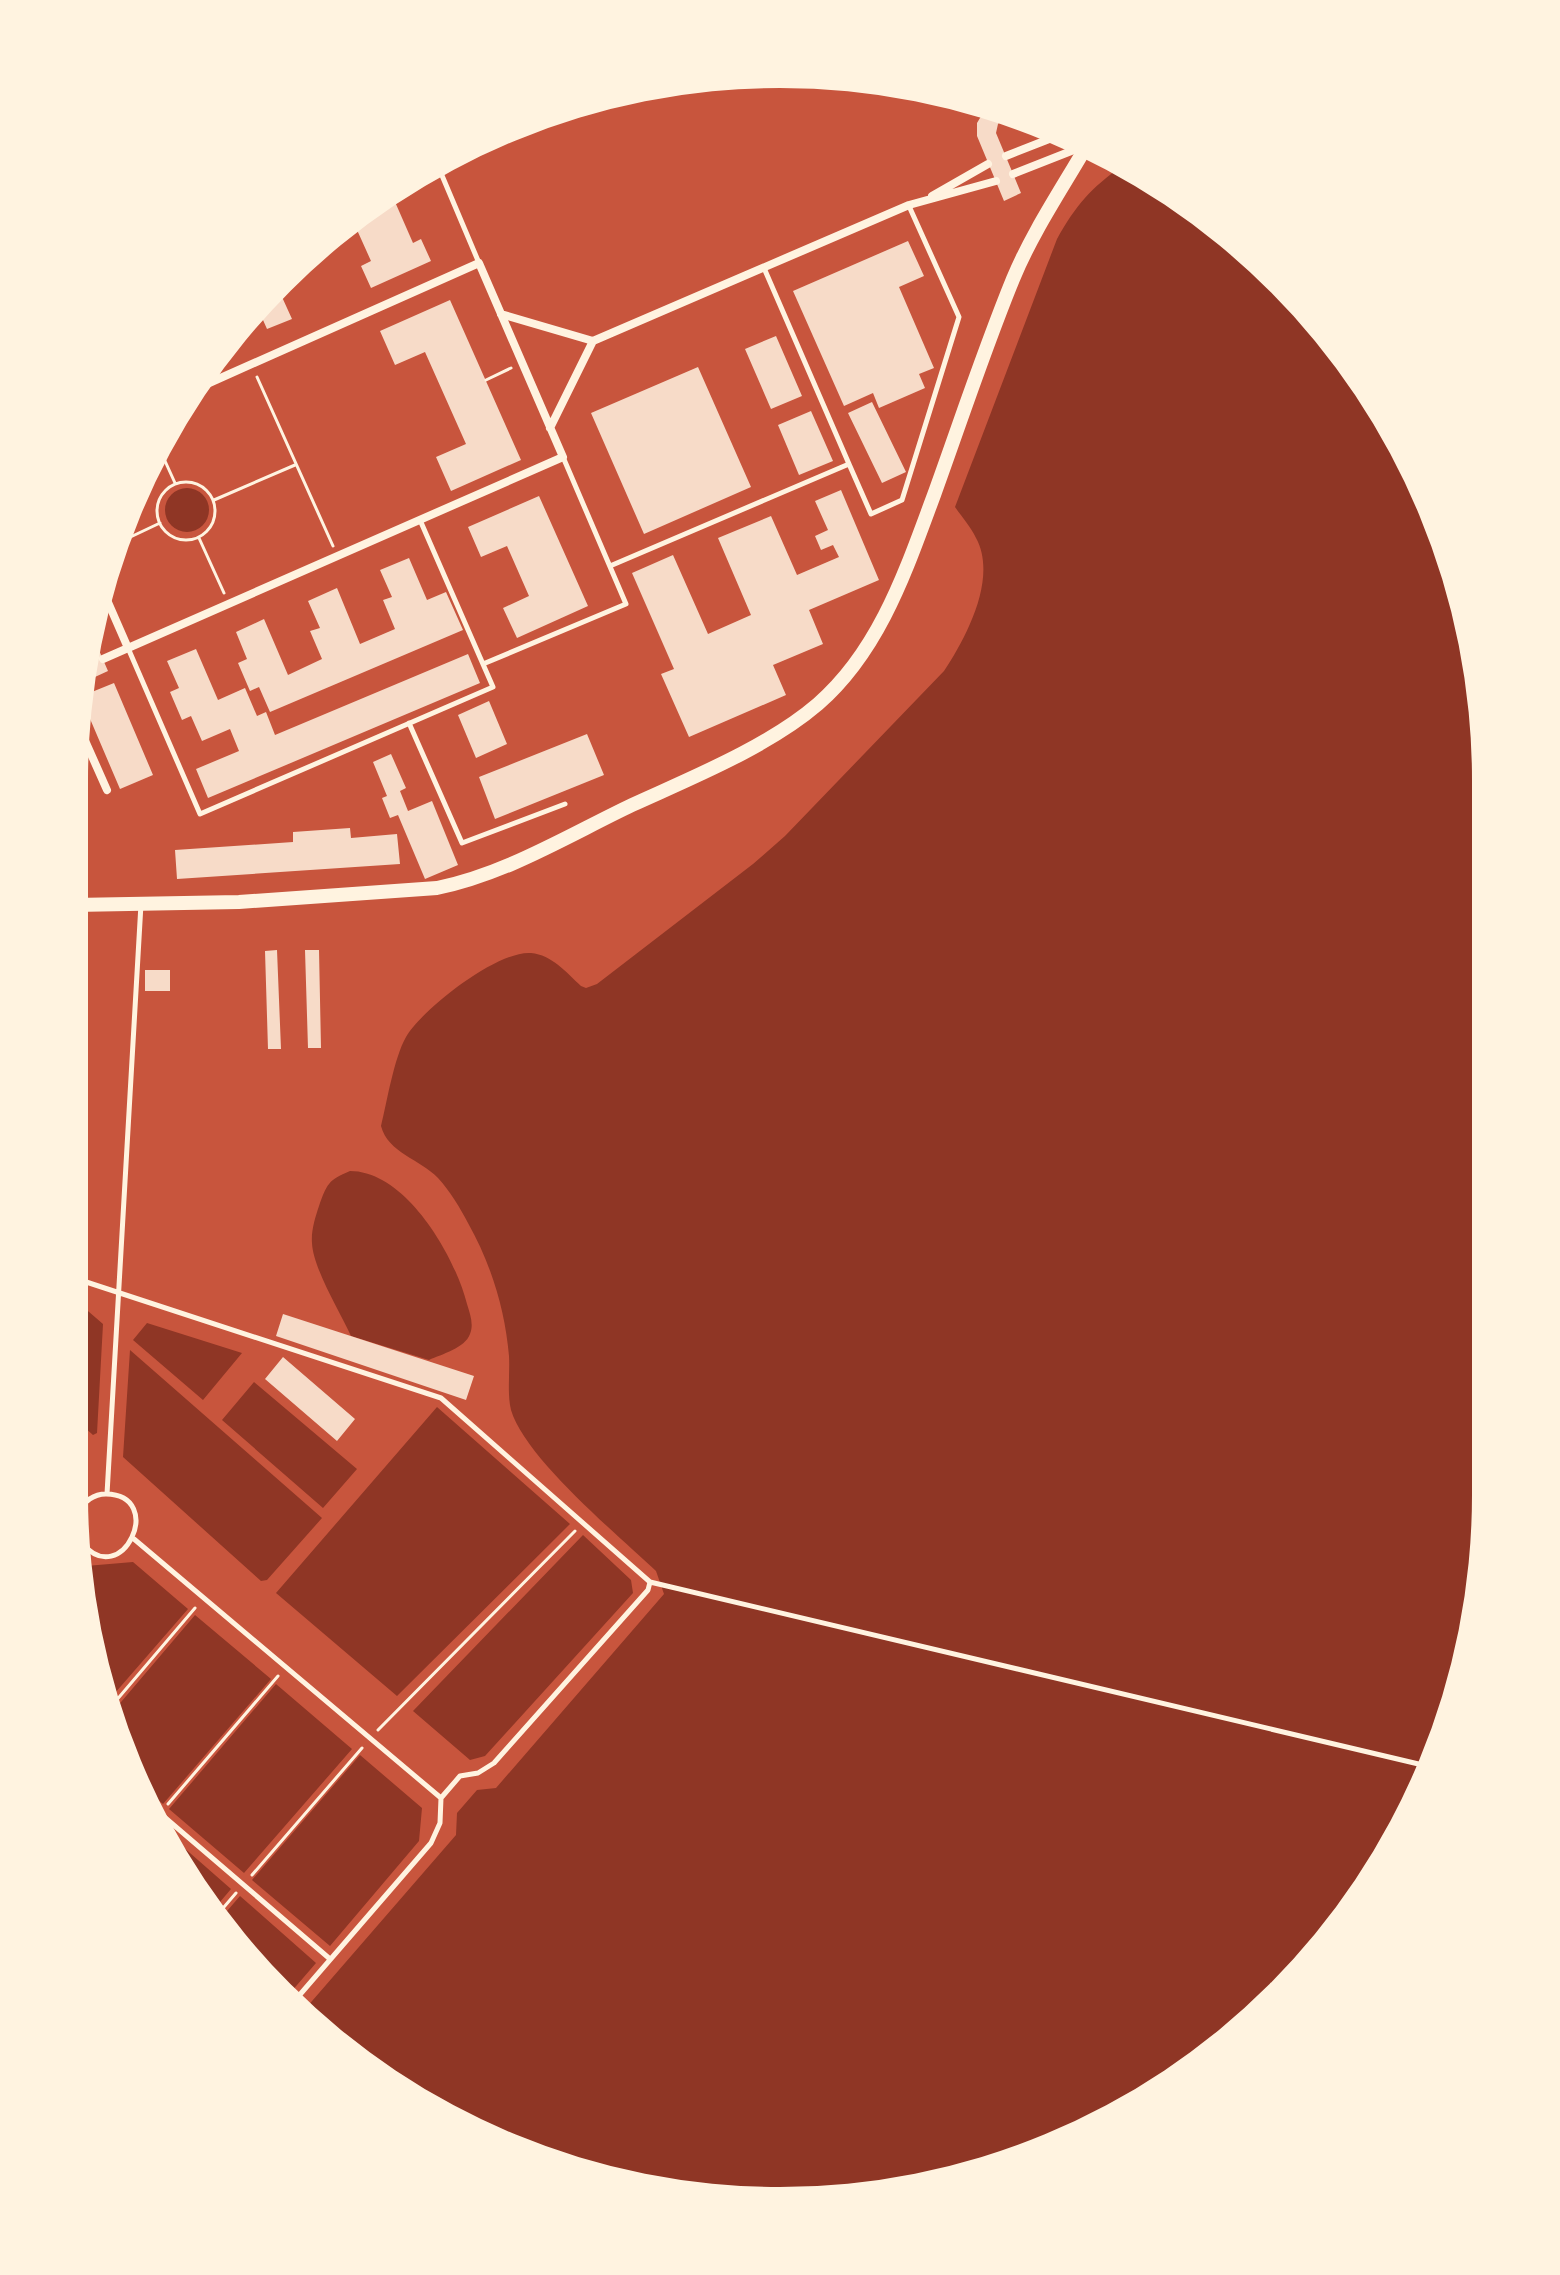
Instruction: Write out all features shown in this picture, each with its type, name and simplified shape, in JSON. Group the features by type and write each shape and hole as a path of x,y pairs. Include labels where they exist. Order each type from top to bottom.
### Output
{"street":[{"path":"1006,156 1045,141"},
{"path":"1013,174 1070,152"},
{"path":"88,905 239,902 437,888 458,883 503,867 729,760 818,704 855,665 883,621 918,539 1013,279 1080,156"},
{"path":"924,201 988,164"},
{"path":"501,314 593,341 909,205 996,181"},
{"path":"103,659 563,457 479,263 216,380"},
{"path":"550,428 593,341"},
{"path":"110,608 128,648"},
{"path":"89,749 107,790"}],"lane":[{"path":"442,176 479,263"},
{"path":"764,267 871,514 902,500 959,317 909,205"},
{"path":"483,664 626,604 563,457"},
{"path":"610,566 849,464"},
{"path":"128,648 200,814 493,687 420,520"},
{"path":"409,723 462,843 565,804"},
{"path":"107,1494 141,904"},
{"path":"88,1283 441,1398 650,1582 1417,1764"},
{"path":"88,1500 107,1494 117,1496 132,1509 137,1529 134,1539 121,1552 103,1556 90,1550"},
{"path":"134,1539 441,1798"},
{"path":"301,1993 431,1843 440,1823 441,1798 460,1776 478,1773 494,1763 648,1590 650,1582"},
{"path":"171,1823 330,1959"}],"path":[{"path":"251,364 338,556"},
{"path":"486,380 522,364"},
{"path":"166,462 175,483"},
{"path":"214,500 296,464"},
{"path":"193,482 202,486 214,500 214,520 210,529 198,537 183,540 174,537 160,523 157,514 161,496 175,483 193,482"},
{"path":"133,536 160,523"},
{"path":"198,537 229,604"},
{"path":"224,1907 371,1738 583,1523"},
{"path":"119,1697 203,1597"},
{"path":"162,1806 286,1667"}],"shaded area":[{"path":"1112,173 1201,231 1269,291 1329,359 1379,434 1401,474 1435,558 1459,645 1471,735 1472,780 1472,1495 1471,1540 1459,1630 1435,1717 1419,1760 1401,1801 1355,1879 1329,1916 1269,1984 1201,2044 1164,2070 1086,2116 1045,2134 1002,2150 915,2174 825,2186 780,2187 735,2186 645,2174 558,2150 474,2116 396,2070 359,2044 311,2003 456,1835 457,1813 477,1790 496,1788 664,1594 656,1571 574,1495 534,1450 520,1429 511,1410 504,1321 484,1254 462,1211 442,1183 431,1171 397,1149 385,1135 381,1126 391,1080 406,1037 415,1025 462,983 500,961 517,955 539,954 558,965 581,986 586,988 597,984 785,836 944,671 970,625 983,571 982,554 976,538 955,507 1057,239 1071,216"},
{"path":"187,488 203,494 209,510 203,526 187,532 171,526 165,510 171,494"},
{"path":"350,1171 371,1175 390,1185 408,1200 439,1241 452,1263 471,1319 470,1334 458,1347 429,1360 351,1336 322,1277 312,1238 316,1215 327,1188 337,1177"},
{"path":"88,1311 103,1324 97,1433 93,1435 88,1431"},
{"path":"147,1323 242,1353 203,1400 133,1340"},
{"path":"130,1350 322,1518 267,1580 261,1581 123,1457"},
{"path":"254,1382 357,1469 323,1508 222,1420"},
{"path":"437,1407 570,1524 397,1696 276,1593"},
{"path":"583,1535 631,1580 633,1593 485,1756 470,1760 413,1711"},
{"path":"133,1562 188,1609 117,1691 101,1630 92,1566"},
{"path":"195,1615 271,1679 163,1804 141,1760 121,1703"},
{"path":"276,1684 352,1749 244,1873 169,1809"},
{"path":"360,1755 422,1808 419,1841 330,1946 252,1880"},
{"path":"187,1850 231,1889 221,1901"},
{"path":"240,1896 316,1963 295,1988 227,1911"}],"building":[{"path":"980,118 998,124 996,133 1021,193 1004,201 977,136"},
{"path":"396,205 413,243 421,239 431,261 371,288 361,266 371,261 358,232"},
{"path":"908,241 924,276 899,287 934,368 919,374 925,388 879,408 873,393 844,406 793,291"},
{"path":"283,299 292,319 267,329 263,321"},
{"path":"450,300 521,460 451,491 436,457 466,444 425,352 395,365 380,331"},
{"path":"776,336 802,396 771,409 745,349"},
{"path":"698,367 751,487 644,534 591,413"},
{"path":"872,402 906,472 882,483 848,413"},
{"path":"811,411 833,461 799,475 778,425"},
{"path":"841,490 879,580 809,610 823,644 773,665 786,695 689,737 661,674 674,669 632,573 673,555 708,634 751,615 718,538 771,516 797,575 839,557 833,545 821,550 815,536 828,530 815,501"},
{"path":"539,496 588,606 517,638 503,608 529,596 507,546 481,557 468,527"},
{"path":"409,558 427,600 446,592 463,630 270,712 259,687 250,691 238,663 247,659 236,632 264,619 288,675 322,659 310,631 320,628 308,601 337,588 360,644 395,629 383,600 392,597 380,570"},
{"path":"196,649 218,700 245,688 257,716 266,712 275,735 468,654 480,683 208,798 196,769 239,751 230,729 202,741 191,716 182,720 170,692 179,688 167,661"},
{"path":"100,652 108,671 96,676"},
{"path":"114,683 153,775 120,789 91,720 94,691"},
{"path":"489,701 507,744 476,758 458,715"},
{"path":"587,734 604,775 495,819 479,777"},
{"path":"391,754 406,788 400,791 408,811 432,801 458,865 425,879 398,815 390,818 382,798 387,796 373,762"},
{"path":"350,828 351,838 397,834 400,864 177,879 175,850 293,842 293,832"},
{"path":"277,950 281,1049 268,1049 265,951"},
{"path":"305,950 319,950 321,1048 308,1048"},
{"path":"145,970 170,970 170,991 145,991"},
{"path":"283,1314 474,1376 466,1400 276,1336"},
{"path":"283,1357 355,1419 337,1441 265,1379"}]}
